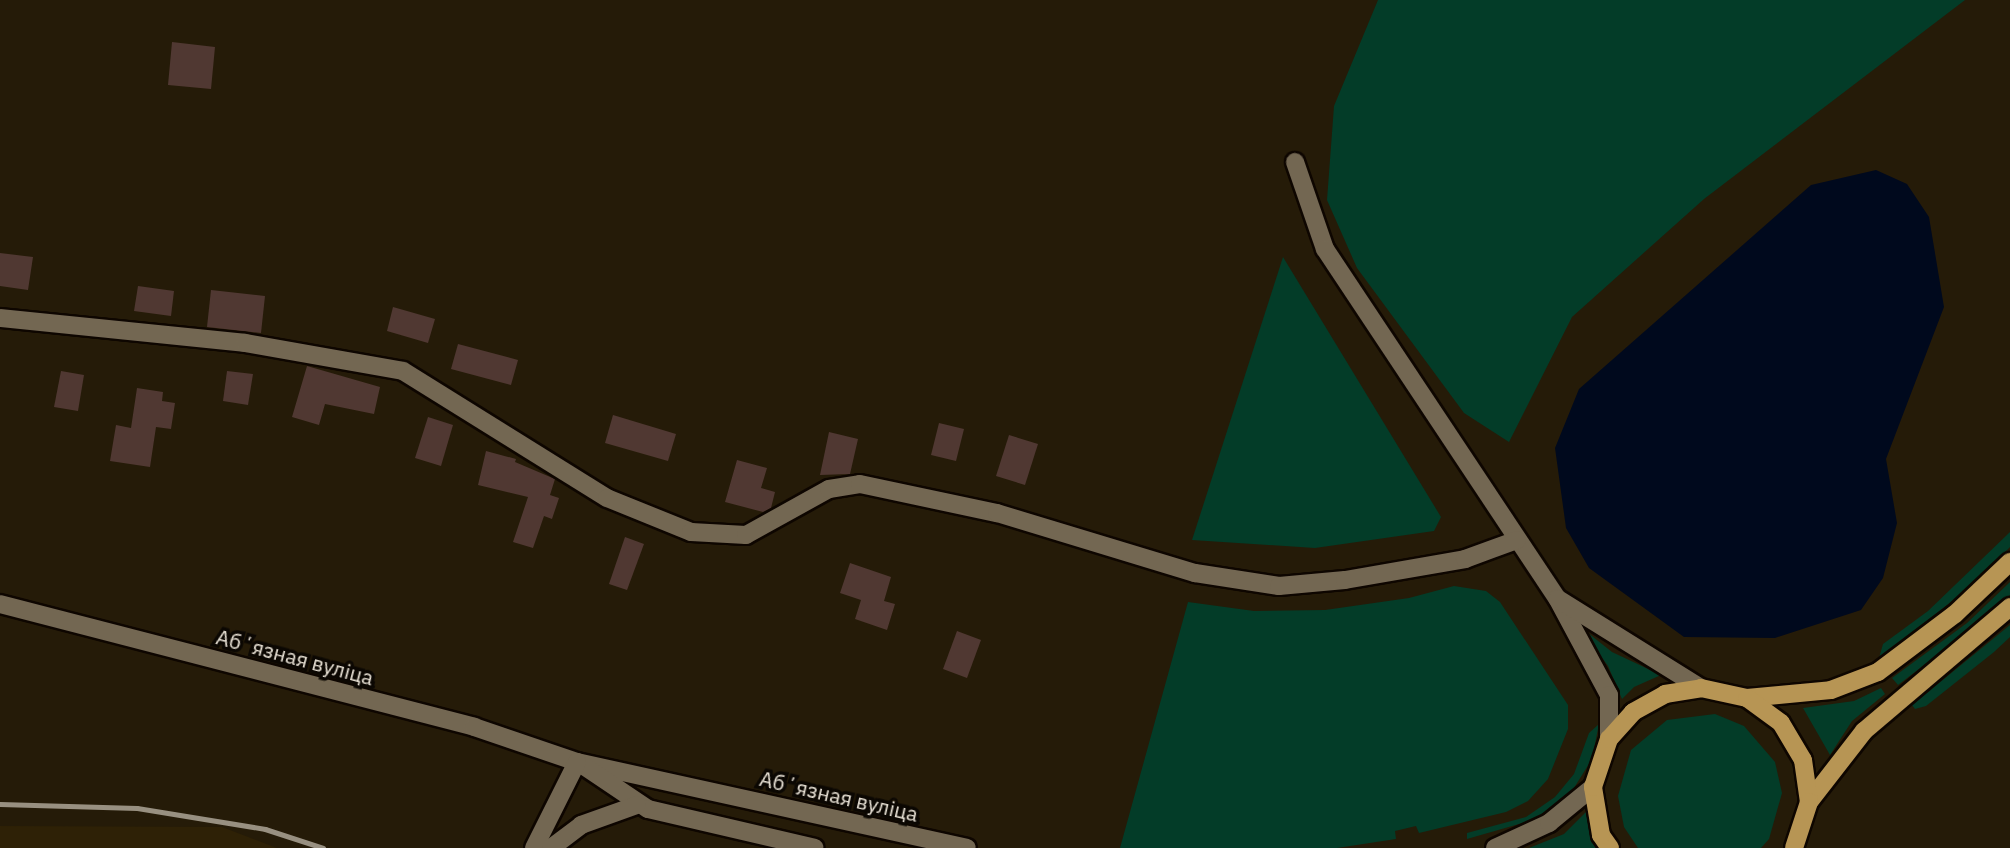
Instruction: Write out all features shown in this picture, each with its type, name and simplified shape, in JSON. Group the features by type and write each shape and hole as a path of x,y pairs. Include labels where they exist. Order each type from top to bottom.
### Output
{"main road":[{"path":"1610,848 1601,835 1594,787 1609,739 1633,712 1665,694 1701,688 1747,698 1831,690 1878,672 1955,614 2010,562"},
{"path":"1794,848 1808,802 1864,731 2010,607"},
{"path":"1747,698 1781,723 1803,760 1808,802"}],"street":[{"path":"1296,162 1325,249 1557,598 1609,695 1609,739"},
{"path":"0,318 245,343 403,371 607,498 691,531 746,535 829,489 860,484 997,513 1162,565 1279,586 1345,580 1465,559 1517,540"},
{"path":"1557,598 1701,688"},
{"name":"Абʼязная вуліца","path":"0,604 474,727 577,762 967,848"},
{"path":"534,848 577,762"},
{"name":"Абʼязная вуліца","path":"577,762 637,805 815,848"},
{"path":"1495,848 1549,824 1594,787"},
{"path":"551,848 581,825 637,805"}],"shaded area":[{"path":"0,826 222,827 277,848 0,848"}],"green space":[{"path":"1378,0 1965,0 1704,199 1572,317 1509,442 1464,413 1357,268 1327,200 1334,106"},
{"path":"1283,257 1441,517 1434,531 1315,548 1192,540"},
{"path":"2010,532 2010,547 2003,554 1960,595 1879,658 1883,644 1928,611"},
{"path":"2010,582 2010,595 1974,627 1898,685 1892,678 1967,623"},
{"path":"1454,586 1486,591 1500,602 1568,705 1568,729 1548,779 1528,801 1506,812 1419,833 1416,826 1395,831 1396,839 1337,848 1120,848 1188,602 1254,611 1325,610 1409,598"},
{"path":"1578,625 1612,652 1661,675 1634,687 1622,699 1608,666"},
{"path":"2010,625 2010,637 1994,652 1926,706 1915,709 1912,705"},
{"path":"1881,688 1885,694 1852,721 1830,755 1803,708 1854,701"},
{"path":"1715,714 1744,726 1775,762 1782,793 1769,839 1761,848 1638,848 1624,827 1618,796 1631,750 1667,720"},
{"path":"1599,724 1592,759 1569,796 1540,818 1467,839 1467,833 1526,817 1555,797 1574,774 1589,733"},
{"path":"1586,812 1596,848 1529,848 1564,834"}],"water":[{"path":"1876,170 1907,184 1929,217 1944,307 1886,459 1897,523 1883,578 1861,610 1775,638 1684,637 1589,568 1566,528 1555,448 1579,389 1811,185"}],"building":[{"path":"172,42 215,47 211,89 168,85"},
{"path":"0,253 33,257 28,290 0,286"},
{"path":"138,286 174,291 171,316 134,311"},
{"path":"211,290 265,296 261,333 207,327"},
{"path":"393,307 435,319 428,343 387,331"},
{"path":"458,344 518,360 511,385 451,369"},
{"path":"307,366 380,387 374,414 325,404 319,425 292,417"},
{"path":"61,371 84,375 78,411 54,407"},
{"path":"227,371 253,374 248,405 223,401"},
{"path":"137,388 163,392 162,401 175,403 171,429 156,427 150,467 110,461 116,425 131,428"},
{"path":"613,415 676,434 668,461 605,443"},
{"path":"428,417 453,425 441,466 415,458"},
{"path":"939,423 964,429 956,461 931,455"},
{"path":"829,432 858,439 850,474 820,475"},
{"path":"1009,435 1038,444 1025,485 996,476"},
{"path":"486,451 516,459 515,462 555,479 550,495 559,498 552,519 544,516 533,548 513,542 528,497 478,485"},
{"path":"737,460 767,468 761,488 775,492 771,508 763,512 725,502"},
{"path":"625,537 644,544 627,590 609,584"},
{"path":"850,563 891,577 884,601 895,604 887,630 855,619 861,600 840,593"},
{"path":"957,631 981,640 967,678 943,669"}],"railway":[{"path":"0,804 137,808 265,829 323,848"}]}
